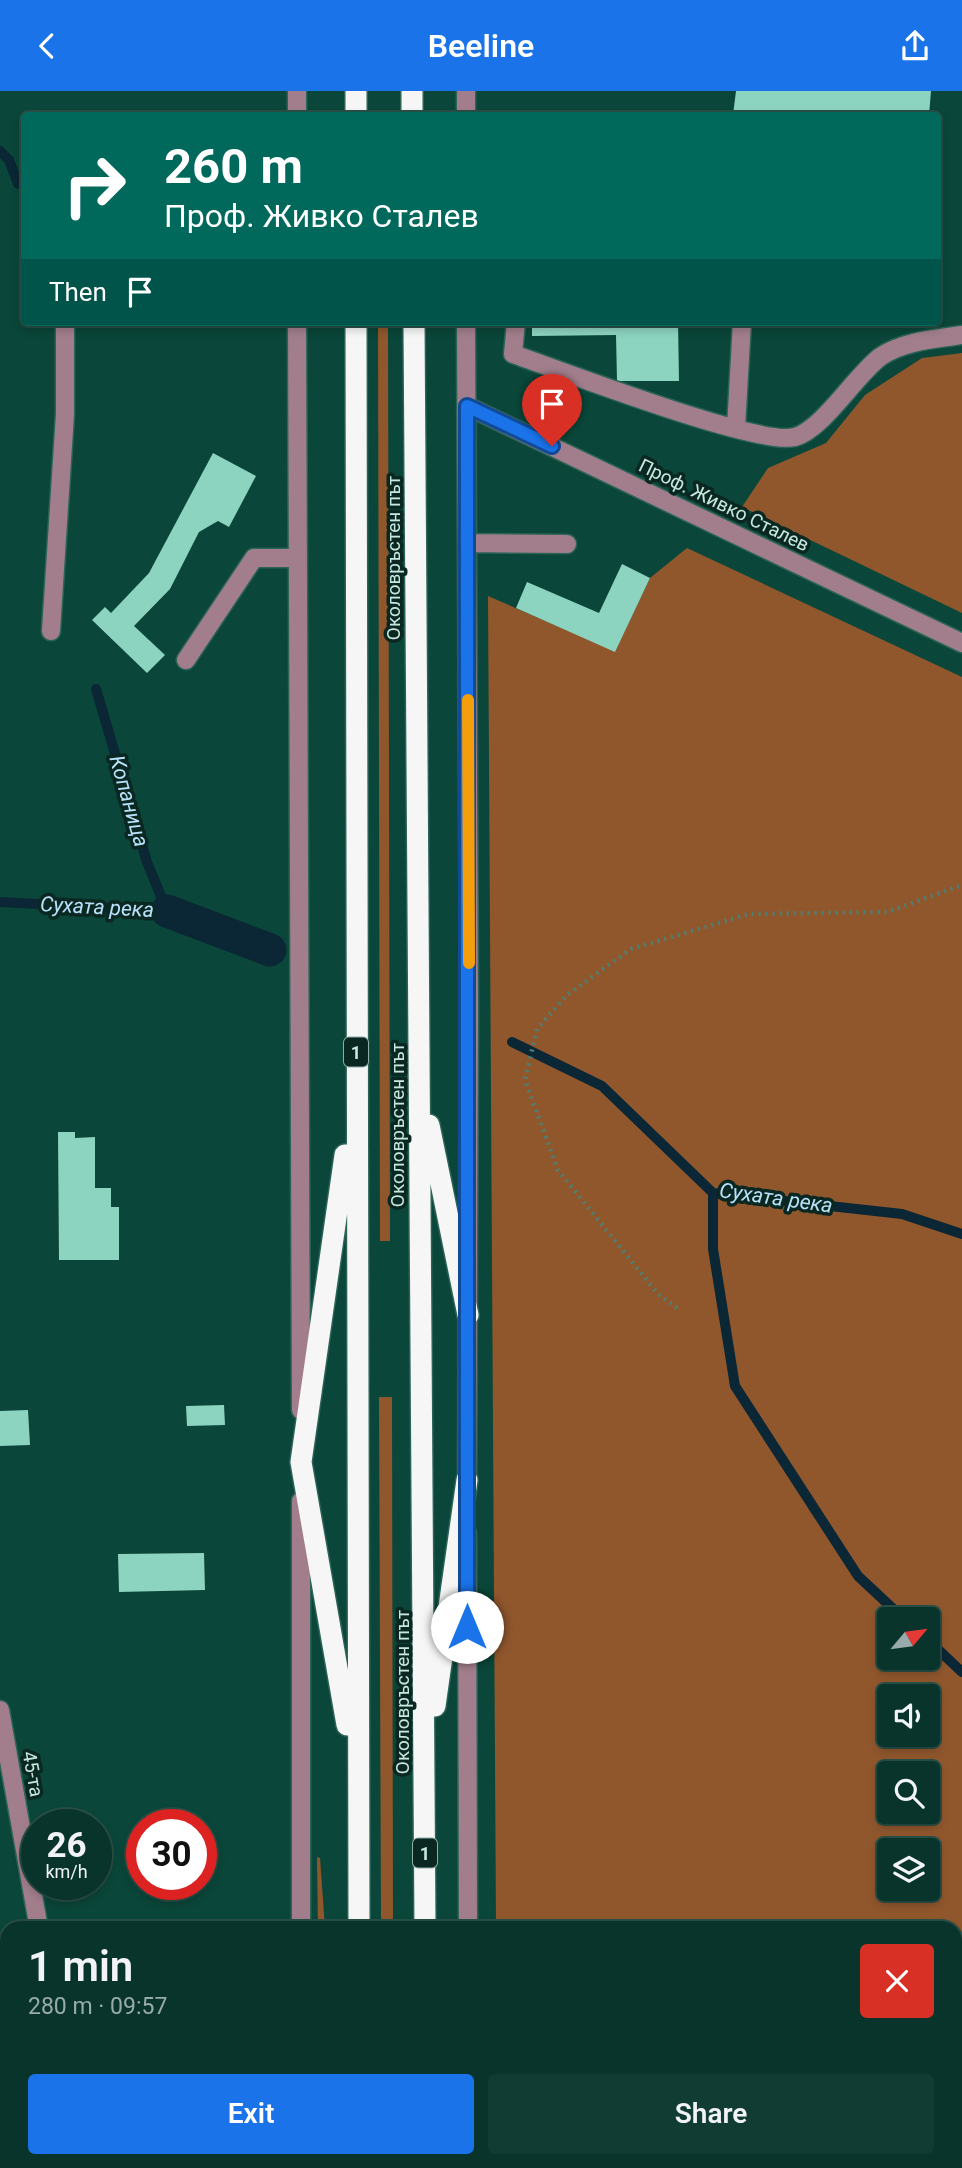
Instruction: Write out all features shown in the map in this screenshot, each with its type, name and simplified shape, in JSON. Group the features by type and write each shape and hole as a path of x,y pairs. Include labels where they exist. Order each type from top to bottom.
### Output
{"highway":[{"path":"356,91 356,112"},
{"path":"412,91 412,112"},
{"name":"Околовръстен път","path":"356,326 359,1921"},
{"name":"Околовръстен път","path":"414,326 425,1921"},
{"path":"420,1077 468,1315"},
{"path":"356,1079 301,1462 357,1782"},
{"path":"425,1778 467,1480"}],"street":[{"path":"297,91 297,112"},
{"path":"466,91 466,112"},
{"path":"51,631 65,414 65,326"},
{"path":"297,326 301,1921"},
{"path":"467,326 468,1921"},
{"path":"516,326 513,354 736,428 774,437 795,437 824,417 881,356 913,342 962,335"},
{"path":"736,428 742,326"},
{"name":"Проф. Живко Сталев","path":"467,406 962,643"},
{"path":"467,543 567,544"},
{"path":"186,660 254,558 298,558"},
{"name":"45-та","path":"0,1710 38,1921"}],"path":[{"path":"677,1308 657,1293 558,1170 525,1080 537,1028 567,995 631,949 749,914 887,912 962,885"}],"shaded area":[{"path":"378,326 388,326 390,1241 380,1241"},
{"path":"962,353 962,613 742,507 768,468 826,443 865,395 922,358"},
{"path":"687,548 962,677 962,1921 496,1921 488,596 615,651 650,578"},
{"path":"379,1397 392,1397 393,1921 381,1921"},
{"path":"317,1857 320,1858 324,1921 318,1921"}],"building":[{"path":"736,91 931,91 929,112 733,112"},
{"path":"532,326 678,326 679,381 617,381 616,335 532,336"},
{"path":"213,453 256,476 229,527 218,521 199,532 170,589 134,626 165,655 147,673 92,620 105,607 111,613 149,573"},
{"path":"622,564 650,578 615,652 516,608 527,582 599,613"},
{"path":"58,1132 75,1132 75,1138 95,1137 95,1188 111,1188 111,1207 119,1207 119,1260 59,1260"},
{"path":"224,1405 225,1425 187,1426 186,1406"},
{"path":"28,1410 30,1445 0,1446 0,1411"},
{"path":"204,1553 205,1590 119,1592 118,1554"}],"waterway":[{"name":"Копаница","path":"0,151 9,160 18,184"},
{"name":"Копаница","path":"0,902 167,911 147,862 96,689"},
{"name":"Сухата река","path":"167,911 270,950"},
{"name":"Сухата река","path":"512,1042 602,1086 713,1193 902,1214 962,1234"},
{"path":"713,1193 713,1249 735,1386 858,1576 891,1607"},
{"path":"940,1651 962,1672"}],"slow traffic":[{"path":"468,700 469,963"}],"route":[{"path":"467,1627 467,406 552,446"}]}
